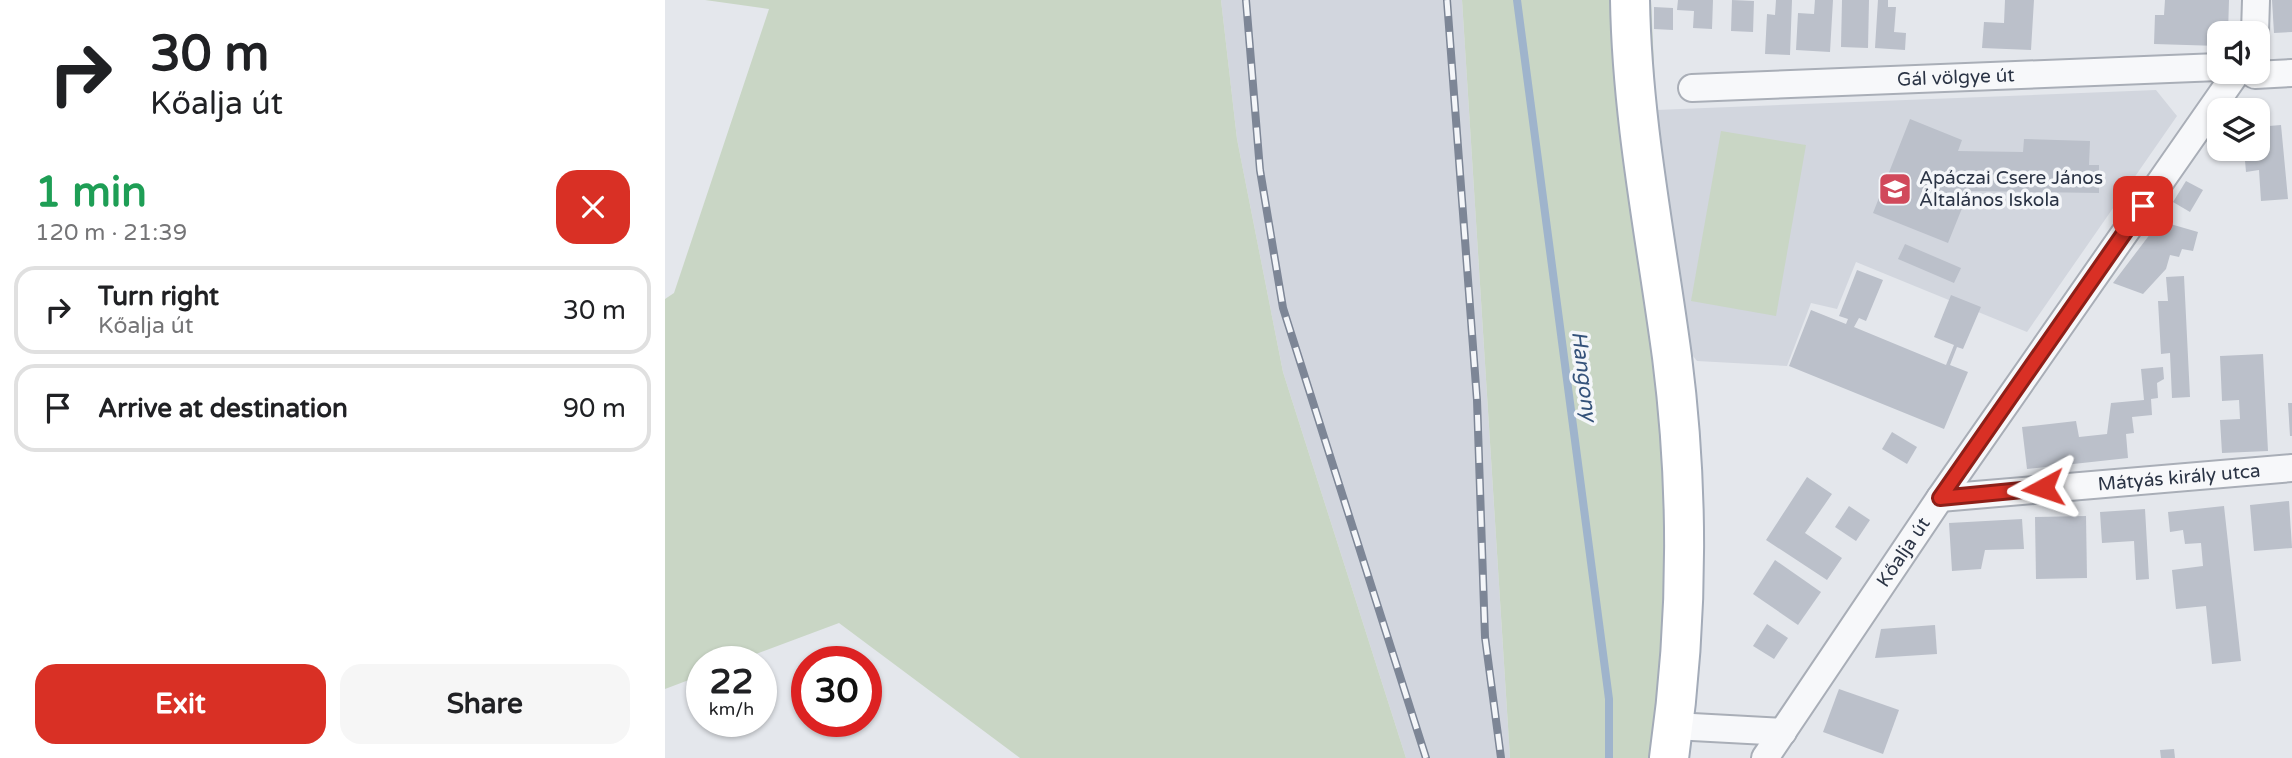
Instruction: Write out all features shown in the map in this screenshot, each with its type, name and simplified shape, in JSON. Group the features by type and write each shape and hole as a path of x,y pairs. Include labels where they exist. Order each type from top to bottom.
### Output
{"main road":[{"path":"1630,0 1635,104 1672,359 1682,465 1684,577 1671,742"}],"street":[{"path":"2255,21 2256,0"},
{"name":"Gál völgye út","path":"1692,89 2207,68"},
{"path":"2270,74 2292,73"},
{"name":"Kőalja út","path":"1765,758 1940,498 2229,84"},
{"name":"Mátyás király utca","path":"1940,498 2292,468"},
{"path":"1671,742 1783,732"}],"shaded area":[{"path":"1221,0 1462,0 1510,758 1406,758 1283,372 1237,139"},
{"name":"Apáczai Csere János Általános Iskola","path":"2156,90 2177,116 2027,332 1856,262 1837,309 1811,303 1787,366 1697,361 1679,339 1656,110"}],"green space":[{"path":"705,0 1221,0 1237,139 1283,372 1406,758 1020,758 882,655 882,646 870,646 839,623 777,646 686,646 686,681 665,689 665,299 674,293 769,9"},
{"path":"1462,0 1651,0 1656,110 1679,339 1659,758 1510,758"},
{"path":"1721,131 1806,145 1776,316 1691,301"}],"building":[{"path":"1678,0 1713,0 1712,29 1693,28 1694,11 1677,10"},
{"path":"1732,0 1754,1 1753,32 1731,31"},
{"path":"1776,0 1792,0 1790,55 1765,54 1767,14 1775,15"},
{"path":"1815,0 1833,0 1830,52 1796,50 1798,13 1814,14"},
{"path":"1842,0 1869,0 1868,48 1841,47"},
{"path":"1878,0 1888,0 1888,7 1896,7 1894,32 1906,33 1905,50 1875,48"},
{"path":"2005,0 2034,0 2031,50 1982,48 1984,22 2004,23"},
{"path":"2165,0 2229,0 2228,21 2207,21 2207,46 2154,44 2155,15 2164,15"},
{"path":"2272,0 2292,0 2292,32 2274,33"},
{"path":"1654,7 1673,8 1673,30 1654,29"},
{"path":"1910,119 1962,140 1958,151 2023,152 2024,139 2090,141 2089,165 2099,165 2099,193 1969,191 1948,243 1873,213"},
{"path":"2281,125 2288,199 2261,201 2259,170 2246,172 2245,161 2270,161 2270,126"},
{"path":"2186,181 2203,190 2190,212 2173,202"},
{"path":"2160,221 2198,232 2193,251 2182,249 2179,257 2170,255 2166,269 2143,294 2113,283"},
{"path":"1905,244 1961,268 1954,283 1898,259"},
{"path":"1857,270 1883,280 1866,321 1859,318 1854,327 1946,365 1954,345 1934,337 1951,295 1981,307 1963,349 1957,347 1950,365 1968,372 1944,429 1789,366 1811,310 1846,324 1848,319 1839,316"},
{"path":"2184,276 2190,397 2172,398 2170,353 2161,354 2158,301 2168,301 2166,277"},
{"path":"2263,354 2268,451 2222,453 2220,420 2240,419 2239,400 2222,401 2220,356"},
{"path":"2163,367 2164,379 2157,383 2158,398 2151,399 2152,415 2132,417 2134,433 2126,434 2128,458 2027,469 2022,427 2076,421 2079,437 2107,434 2111,403 2144,400 2141,369"},
{"path":"2288,403 2292,403 2292,436 2290,436"},
{"path":"1892,432 1917,447 1907,464 1882,449"},
{"path":"1807,477 1832,494 1805,533 1842,558 1827,580 1766,540"},
{"path":"2289,501 2292,548 2254,551 2250,505"},
{"path":"1849,506 1870,520 1856,541 1835,527"},
{"path":"2224,506 2241,661 2212,664 2206,606 2176,609 2172,570 2203,566 2201,543 2185,544 2183,530 2170,532 2168,512"},
{"path":"2145,509 2149,579 2136,580 2134,541 2102,543 2100,512"},
{"path":"2086,516 2087,578 2036,579 2035,517"},
{"path":"2022,519 2024,549 1985,550 1981,569 1952,571 1949,523"},
{"path":"1775,560 1821,592 1798,625 1753,594"},
{"path":"1767,624 1788,638 1774,659 1753,646"},
{"path":"1935,625 1937,654 1875,658 1881,629"},
{"path":"1839,689 1899,710 1883,754 1823,732"},
{"path":"2174,749 2175,758 2161,758 2160,750"}],"waterway":[{"name":"Hangony","path":"1517,0 1609,699 1609,758"}],"railway":[{"path":"1246,0 1260,170 1283,308 1426,758"},
{"path":"1447,0 1477,400 1485,637 1501,758"}],"place":[{"name":"Apáczai Csere János Általános Iskola","path":"1895,189"}],"route":[{"path":"2043,488 1940,498 2143,206"}]}
